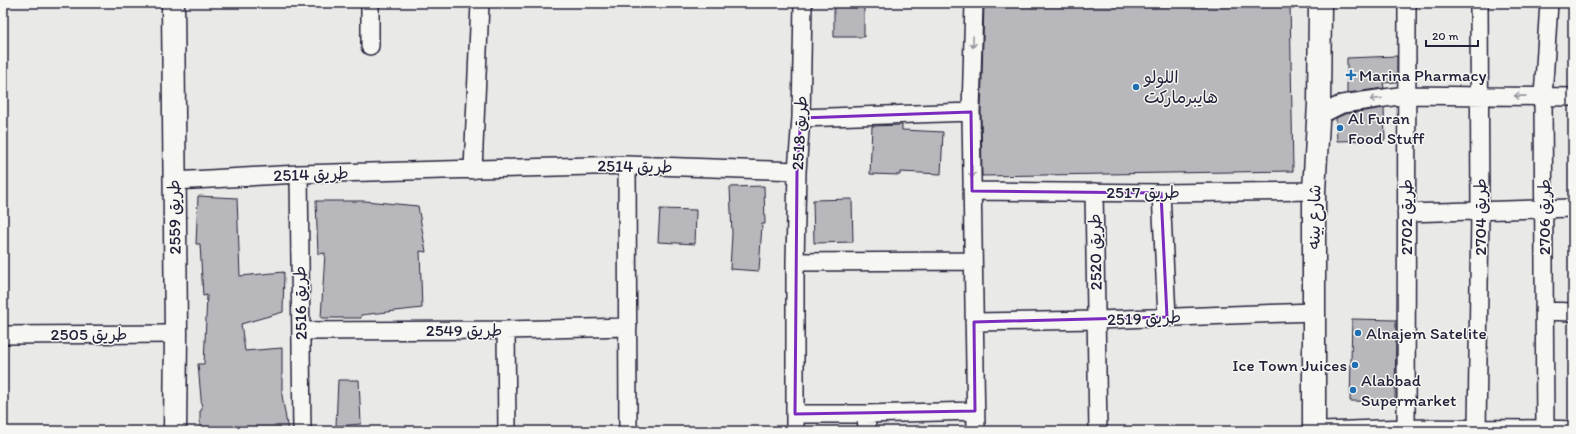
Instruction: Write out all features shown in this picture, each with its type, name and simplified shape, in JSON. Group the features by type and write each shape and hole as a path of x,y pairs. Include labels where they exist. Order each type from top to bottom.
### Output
{"street":[{"name":"طريق 2559","path":"173,3 176,334 175,431"},
{"path":"370,3 370,46"},
{"path":"473,170 480,3"},
{"name":"طريق 2518","path":"795,431 795,262 797,171 801,118 803,3"},
{"path":"974,3 971,112 976,431"},
{"name":"شارع بينه","path":"1314,431 1314,191 1320,3"},
{"name":"طريق 2702","path":"1406,430 1407,3"},
{"name":"طريق 2704","path":"1477,430 1480,211 1479,3"},
{"name":"طريق 2706","path":"1546,430 1543,97 1548,3"},
{"path":"1317,120 1324,113 1342,104 1406,95 1573,97"},
{"path":"801,118 971,112"},
{"name":"طريق 2514","path":"174,181 299,174 627,165 797,171"},
{"path":"627,165 628,431"},
{"name":"طريق 2516","path":"299,174 302,431"},
{"name":"طريق 2517","path":"972,191 1162,193 1314,191"},
{"name":"طريق 2520","path":"1094,192 1098,431"},
{"path":"1162,193 1167,317"},
{"path":"1406,213 1573,208"},
{"path":"795,262 973,261"},
{"path":"1544,311 1573,312"},
{"name":"طريق 2519","path":"974,322 1097,320 1314,312"},
{"name":"طريق 2549","path":"301,331 506,330 628,327"},
{"path":"506,330 507,431"},
{"name":"طريق 2505","path":"3,335 176,334"},
{"path":"795,414 867,423 975,411"},
{"path":"1324,431 1573,430"}],"highlighted area":[{"path":"971,112 972,191 1161,193 1167,317 974,322 975,411 795,414 797,171 801,118"}],"building":[{"path":"834,3 864,3 864,37 834,37"},
{"name":"اللولو هايبرماركت","path":"984,3 1290,3 1293,171 982,176 981,112"},
{"path":"1397,56 1397,82 1383,83 1384,88 1347,93 1347,58"},
{"path":"1384,108 1385,140 1337,141 1336,118 1345,114"},
{"path":"902,125 902,130 943,132 941,174 900,172 900,175 870,174 872,126"},
{"path":"764,186 765,224 762,224 759,271 730,269 732,234 730,187"},
{"path":"198,196 237,198 240,276 284,272 283,312 241,324 245,351 282,348 282,395 288,431 200,431 200,411 202,410 198,364 204,364 207,295 203,296 200,244 196,244"},
{"path":"852,199 853,242 814,243 813,200"},
{"path":"316,201 365,201 418,206 426,252 420,251 422,308 361,315 361,318 321,318 325,253 318,254"},
{"path":"660,209 696,210 695,244 658,242"},
{"path":"1352,319 1396,320 1395,402 1350,401"},
{"path":"338,380 359,380 361,424 336,426"}],"place":[{"name":"Marina Pharmacy","path":"1351,75"},
{"name":"اللولو هايبرماركت","path":"1136,87"},
{"name":"Al Furan Food Stuff","path":"1340,128"},
{"name":"Alnajem Satelite","path":"1358,333"},
{"name":"Ice Town Juices","path":"1355,365"},
{"name":"Alabbad Supermarket","path":"1353,390"}]}
